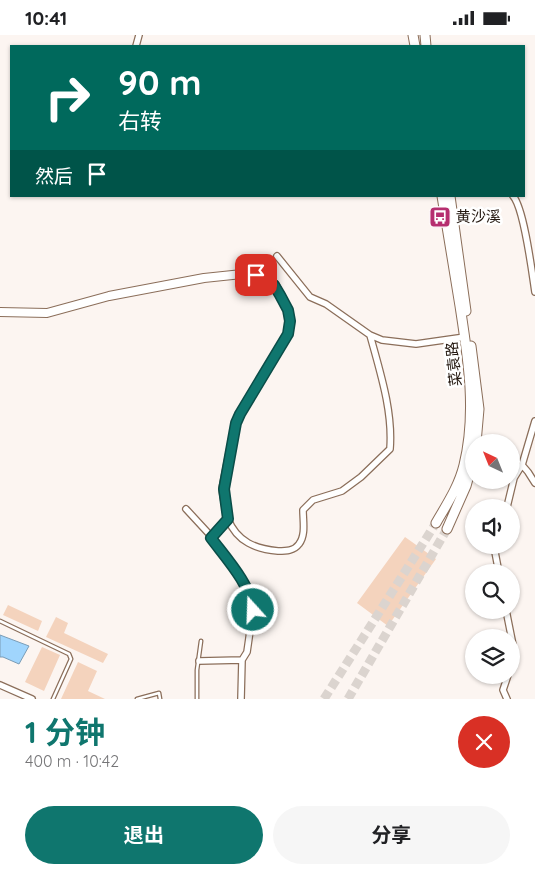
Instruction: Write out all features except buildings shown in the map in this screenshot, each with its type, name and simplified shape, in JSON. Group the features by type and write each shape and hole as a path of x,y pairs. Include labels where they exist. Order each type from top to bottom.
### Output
{"main road":[{"name":"菜袁路","path":"436,523 458,482 464,466 471,409 464,337 442,197"},
{"name":"菜袁路","path":"450,197 478,390 477,434"},
{"path":"447,529 465,488"}],"street":[{"path":"514,197 517,200 521,215 535,292"},
{"path":"277,256 310,297 326,304 370,335 382,340 416,344 464,337"},
{"path":"0,312 47,313 109,296 204,278 242,274 256,275 274,285 288,310 290,321 288,334 236,423 224,489 228,519 233,529 244,541 260,549 288,551 298,546 303,535 303,510 313,500 342,491 390,449 392,431 370,335"},
{"path":"509,499 514,478 522,465 535,421"},
{"path":"522,465 535,483"},
{"path":"186,509 235,570 252,600 253,610 247,652 242,660 241,699"},
{"path":"211,538 228,519"},
{"path":"198,661 242,660"},
{"path":"505,684 503,690 507,699"},
{"path":"0,685 32,699"}],"lane":[{"path":"0,621 69,655 71,659 53,699"},
{"path":"198,699 198,661 201,641"},
{"path":"136,699 159,693 160,699"}],"water":[{"path":"0,635 29,646 19,664 0,657"}],"tunnel":[{"path":"324,699 436,523"},
{"path":"348,699 447,529"}],"place":[{"name":"黄沙溪","path":"440,217"}],"route":[{"path":"253,610 252,600 235,570 211,538 228,519 224,489 236,423 288,334 290,321 288,310 280,295 274,285 256,275"}]}
